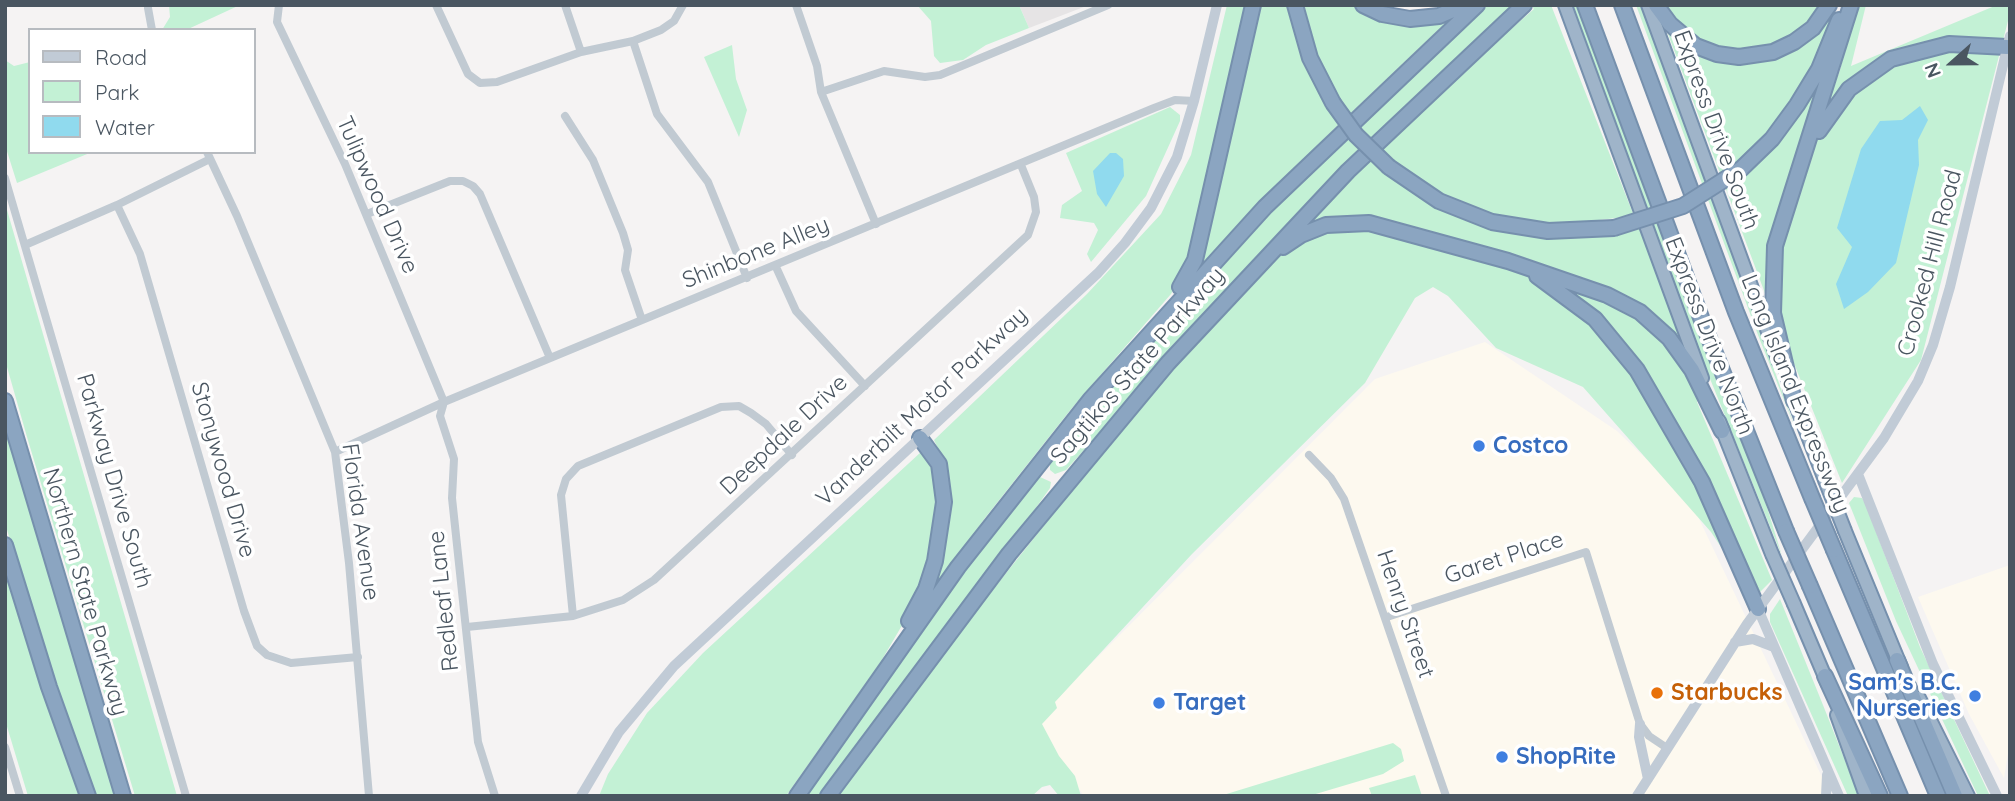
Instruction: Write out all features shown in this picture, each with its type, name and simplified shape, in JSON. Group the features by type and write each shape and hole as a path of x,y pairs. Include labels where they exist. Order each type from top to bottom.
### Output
{"highway":[{"path":"1120,365 1149,323 1186,280 1193,267 1253,5"},
{"path":"1295,5 1310,58 1333,103 1356,135 1389,167 1439,201 1492,222 1548,231 1614,228 1676,209 1709,192 1741,169 1772,139 1804,94 1825,55 1844,5"},
{"path":"1363,5 1382,14 1410,19 1439,16 1464,5"},
{"name":"Sagtikos State Parkway","path":"797,796 984,533 1120,365 1265,207 1477,5"},
{"name":"Sagtikos State Parkway","path":"828,796 1037,518 1139,396 1251,272 1381,139 1524,5"},
{"name":"Express Drive North","path":"1565,5 1722,430 1825,677 1866,796"},
{"path":"1586,5 1703,323 1786,531 1900,796"},
{"name":"Long Island Expressway","path":"1622,5 1736,312 1938,796"},
{"name":"Express Drive South","path":"1648,5 1794,401 1897,660 1933,722 1968,796"},
{"path":"1656,5 1670,24 1696,46 1717,54 1739,57 1773,52 1794,43 1813,28 1829,5"},
{"path":"1794,401 1778,341 1772,300 1775,246 1852,5"},
{"path":"1787,206 1824,122 1849,89 1870,72 1902,55 1949,44 2008,42"},
{"path":"1251,272 1301,235 1343,223 1378,225 1508,261 1594,289 1630,306 1651,320 1685,359 1722,430"},
{"path":"1508,261 1551,284 1578,304 1627,355 1697,472 1758,609"},
{"path":"5,385 18,442"},
{"name":"Northern State Parkway","path":"5,401 123,796"},
{"path":"851,718 920,602 937,554 943,517 944,480 937,459 920,438"},
{"path":"5,545 43,669 88,796"},
{"path":"1897,660 1955,796"},
{"path":"1825,677 1880,796"}],"main road":[{"name":"Vanderbilt Motor Parkway","path":"581,796 619,732 674,666 1098,273 1125,243 1151,208 1170,172 1194,101 1217,5"},
{"name":"Crooked Hill Road","path":"1637,796 1735,642 1858,474 1908,399 1933,345 2008,42"},
{"path":"1858,474 1936,671 1997,796"},
{"path":"1758,609 1839,796"},
{"path":"1735,642 1753,639 1774,647"},
{"path":"1640,724 1639,737 1648,779"},
{"path":"1826,796 1827,769"}],"street":[{"name":"Tulipwood Drive","path":"279,5 277,22 367,214 444,402"},
{"path":"436,5 468,74 480,83 497,82 582,52 633,41 661,30 674,21 683,5"},
{"path":"565,5 582,52"},
{"path":"796,5 817,66 821,92 876,224"},
{"path":"821,92 884,71 925,77 940,75 1108,5"},
{"path":"148,8 152,28"},
{"path":"633,41 657,114 708,182 747,278"},
{"name":"Shinbone Alley","path":"335,452 444,402 776,267 1171,101 1194,101"},
{"path":"565,116 593,160 623,233 628,250 625,270 642,320"},
{"path":"25,245 117,205 208,155"},
{"name":"Florida Avenue","path":"208,155 237,216 335,452 358,657 369,796"},
{"name":"Deepdale Drive","path":"467,627 573,616 600,609 640,590 792,455 1028,235 1036,212 1034,197 1021,165"},
{"name":"Parkway Drive South","path":"5,178 186,796"},
{"path":"367,214 450,181 463,181 474,186 480,194 550,358"},
{"name":"Stonywood Drive","path":"117,205 140,254 244,611 257,646 273,658 291,663 358,657"},
{"path":"776,267 796,311 865,386"},
{"name":"Redleaf Lane","path":"444,402 440,416 454,459 452,498 478,742 495,796"},
{"path":"573,616 561,495 566,479 578,466 721,407 738,407 751,413 766,424 792,455"},
{"name":"Henry Street","path":"1308,455 1331,478 1344,499 1387,617 1446,796"},
{"name":"Garet Place","path":"1387,617 1586,552 1640,724"},
{"path":"1640,724 1649,736 1667,748"},
{"path":"5,747 20,796"}],"shaded area":[{"path":"1019,5 1089,5 1029,28"},
{"path":"1485,342 1617,431 1691,502 1831,796 1084,796 1032,723 1375,379"},
{"path":"2010,565 2010,741 2004,778 1969,714 1918,597"}],"green space":[{"path":"169,5 240,5 190,28 163,28 170,17"},
{"path":"917,5 1019,5 1029,28 986,45 963,60 940,63 934,56 931,21"},
{"path":"1227,5 1248,5 1188,265 1171,294 1072,408 985,518 920,611 950,506 947,468 934,440 1087,294 1161,214 1191,155"},
{"path":"1257,5 1290,5 1303,55 1328,104 1338,97 1312,48 1301,5 1356,5 1387,19 1416,21 1454,15 1331,132 1191,277 1206,232"},
{"path":"1484,5 1516,5 1358,152 1277,235 1066,470 1055,474 1050,470 1050,461 1134,355 1237,242 1358,120"},
{"path":"1531,5 1551,5 1634,216 1555,225 1518,221 1484,213 1449,198 1417,180 1387,155 1379,165 1414,194 1482,226 1548,237 1639,227 1681,339 1679,341 1648,310 1533,262 1438,234 1362,217 1338,217 1305,227 1414,113 1534,9"},
{"path":"1573,5 1578,5 1766,504 1782,556 1704,364"},
{"path":"1636,5 1642,5 1796,430 1758,335"},
{"path":"1665,5 1822,5 1798,33 1765,48 1726,49 1702,40 1673,17"},
{"path":"1833,5 1837,5 1826,37 1805,79 1776,124 1738,164 1746,173 1786,133 1830,63 1766,296 1665,26 1694,52 1763,57"},
{"path":"1856,5 1866,5 1851,66 1997,5 2010,5 2010,13 1921,360 1842,483 1789,351 1779,310 1778,267 1788,211 1840,70"},
{"path":"732,45 736,79 747,110 739,137 704,57"},
{"path":"5,60 14,66 28,62 28,154 87,154 17,183 5,145"},
{"path":"1170,107 1180,115 1180,121 1146,196 1091,262 1087,254 1098,230 1094,223 1060,218 1062,205 1082,191 1066,153"},
{"path":"5,203 177,796 135,796 27,437 5,360"},
{"path":"1362,227 1513,268 1559,294 1608,338 1657,407 1703,493 1739,574 1711,532 1583,387 1496,348 1448,296 1433,287 1415,298 1365,383 1192,554 1055,702 1057,708 1042,724 1059,756 1075,776 1081,796 1059,796 1050,785 1042,787 1032,796 837,796 983,602 1144,400 1213,324 1276,257 1301,239 1326,228"},
{"path":"1570,285 1591,292 1651,326 1686,369 1699,400 1697,402 1772,580 1760,592 1692,449 1654,387 1592,309 1568,289"},
{"path":"5,420 118,796 95,796 46,661 5,523"},
{"path":"921,452 927,453 940,478 939,524 918,598 880,663 786,796 599,796 608,774 647,713 703,653"},
{"path":"1040,477 1051,482 1050,488 1008,547 822,796 804,796 982,542"},
{"path":"1854,497 1862,498 1865,503 1920,647 1990,796 1978,796 1896,621 1849,503"},
{"path":"5,560 82,796 28,796 5,720"},
{"path":"1780,599 1859,796 1848,796 1770,622 1770,614"},
{"path":"1393,743 1401,749 1404,761 1383,774 1309,796 1220,796"},
{"path":"1415,775 1422,796 1372,796 1369,788"}],"water":[{"path":"1920,106 1928,120 1918,140 1919,165 1896,263 1868,292 1844,309 1836,284 1852,247 1837,228 1861,149 1880,121 1902,120"},
{"path":"1110,153 1116,153 1123,159 1124,176 1106,207 1097,194 1093,171"}],"place":[{"name":"Costco","path":"1479,446"},
{"name":"Starbucks","path":"1657,693"},
{"name":"Sam's B.C. Nurseries","path":"1975,696"},
{"name":"Target","path":"1159,703"},
{"name":"ShopRite","path":"1502,757"}]}
